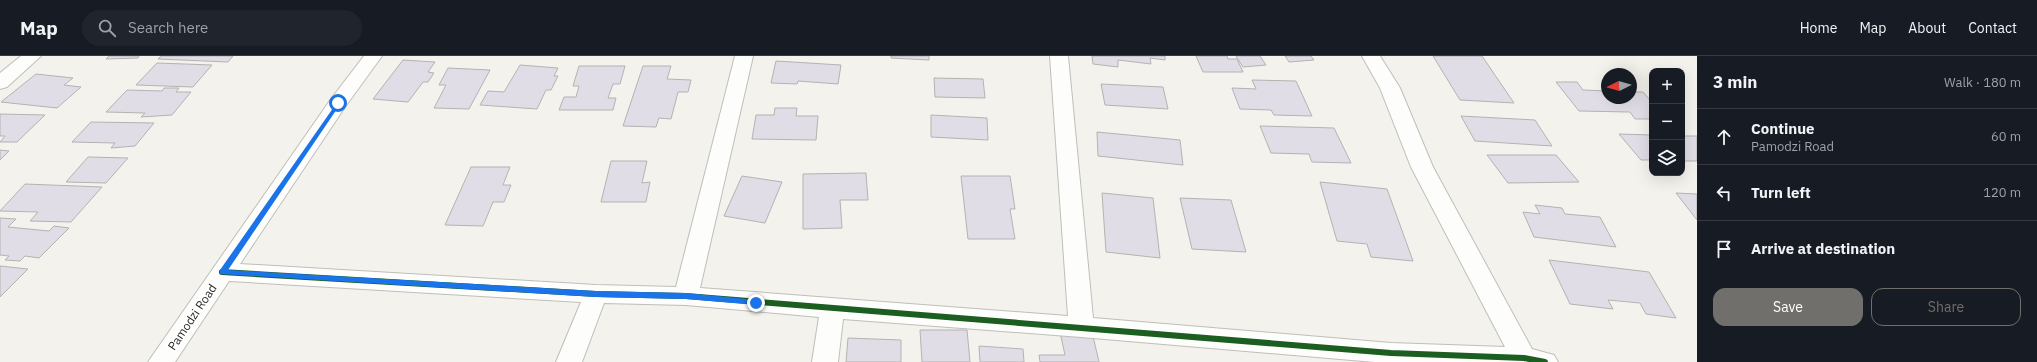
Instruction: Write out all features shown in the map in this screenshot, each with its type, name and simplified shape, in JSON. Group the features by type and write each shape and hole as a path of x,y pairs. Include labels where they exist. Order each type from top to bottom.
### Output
{"street":[{"path":"0,83 32,56"},
{"name":"Pamodzi Road","path":"161,362 338,103 373,56"},
{"path":"686,296 744,56"},
{"path":"1059,56 1082,327"},
{"path":"1371,56 1390,88 1422,168 1534,360"},
{"path":"222,272 596,294 686,296 1391,353 1534,360"},
{"path":"569,362 596,294"},
{"path":"825,362 832,309"}],"building":[{"path":"109,56 139,56 138,58 106,59"},
{"path":"161,56 233,56 228,62 158,59"},
{"path":"891,56 929,56 929,60 891,58"},
{"path":"1092,56 1165,56 1165,60 1150,58 1151,64 1118,60 1118,67 1093,64"},
{"path":"1196,56 1227,56 1228,59 1237,59 1243,72 1203,72"},
{"path":"1236,56 1260,56 1266,65 1243,67"},
{"path":"1285,56 1311,56 1314,60 1289,62"},
{"path":"1433,56 1482,56 1514,103 1460,100"},
{"path":"403,60 435,62 428,72 434,73 428,82 423,82 408,102 373,99"},
{"path":"776,61 841,65 838,84 798,81 797,84 771,83"},
{"path":"157,63 212,65 193,87 136,85"},
{"path":"520,65 558,68 554,76 558,76 551,90 546,90 537,109 480,105 488,91 504,92"},
{"path":"579,66 625,66 620,84 613,84 608,98 616,98 613,110 559,110 564,97 576,97 579,86 573,86"},
{"path":"643,66 671,66 667,79 691,80 688,92 678,92 671,119 659,118 656,127 623,126"},
{"path":"448,68 490,70 469,109 434,108 446,85 439,85"},
{"path":"36,74 73,78 64,85 81,87 57,108 1,102"},
{"path":"934,78 983,79 985,98 935,97"},
{"path":"1252,80 1296,81 1312,116 1274,115 1271,110 1240,109 1232,88 1256,89"},
{"path":"1556,82 1577,82 1583,90 1601,91 1601,104 1637,104 1637,92 1643,92 1649,99 1649,119 1635,119 1630,112 1579,111"},
{"path":"1101,84 1163,87 1168,109 1105,105"},
{"path":"164,88 179,88 176,92 191,92 172,115 141,117 145,113 106,112 127,90 162,91"},
{"path":"775,108 797,108 796,116 818,116 816,140 752,139 756,115 774,115"},
{"path":"0,114 45,115 17,142 0,142 5,136 0,136"},
{"path":"931,115 987,118 988,140 931,137"},
{"path":"1461,116 1535,120 1552,146 1475,141"},
{"path":"91,122 154,123 135,146 111,148 115,143 72,142"},
{"path":"1260,126 1334,128 1351,163 1312,162 1309,154 1271,153"},
{"path":"1097,132 1180,140 1183,165 1098,156"},
{"path":"1619,134 1649,135 1649,160 1641,160"},
{"path":"1685,136 1697,136 1697,161 1685,161"},
{"path":"0,150 9,151 0,160"},
{"path":"1487,155 1556,155 1579,182 1508,183"},
{"path":"88,157 128,158 106,183 66,182"},
{"path":"611,161 647,161 642,183 650,182 646,202 601,202"},
{"path":"471,167 510,167 503,185 511,185 504,202 493,202 483,226 445,225"},
{"path":"866,173 868,200 840,200 842,228 803,229 803,174"},
{"path":"742,176 782,182 765,223 724,216"},
{"path":"961,176 1010,176 1015,209 1010,209 1015,239 968,239"},
{"path":"1320,182 1387,189 1413,261 1371,257 1367,244 1337,241"},
{"path":"25,184 102,187 71,222 30,221 38,212 0,211"},
{"path":"1102,193 1153,198 1160,258 1106,252"},
{"path":"1676,193 1697,194 1697,220"},
{"path":"1180,198 1231,200 1246,252 1192,249"},
{"path":"1535,205 1562,208 1565,214 1600,217 1616,247 1534,237 1523,212 1540,214"},
{"path":"0,218 16,219 8,227 49,231 54,226 69,228 39,258 25,256 20,261 5,260 9,256 0,255"},
{"path":"1549,260 1649,272 1676,318 1646,314 1640,303 1608,300 1613,309 1570,304"},
{"path":"0,266 28,269 0,297"},
{"path":"920,330 967,330 970,362 922,362"},
{"path":"1060,332 1092,332 1099,362 1040,362 1039,355 1065,355"},
{"path":"848,338 901,340 901,362 846,362"},
{"path":"979,346 1023,349 1024,362 980,362"}],"cycle path":[{"path":"222,272 596,294 686,296 1391,353 1524,358 1545,362"}],"route":[{"path":"338,103 222,272 596,294 686,296 756,303"}]}
